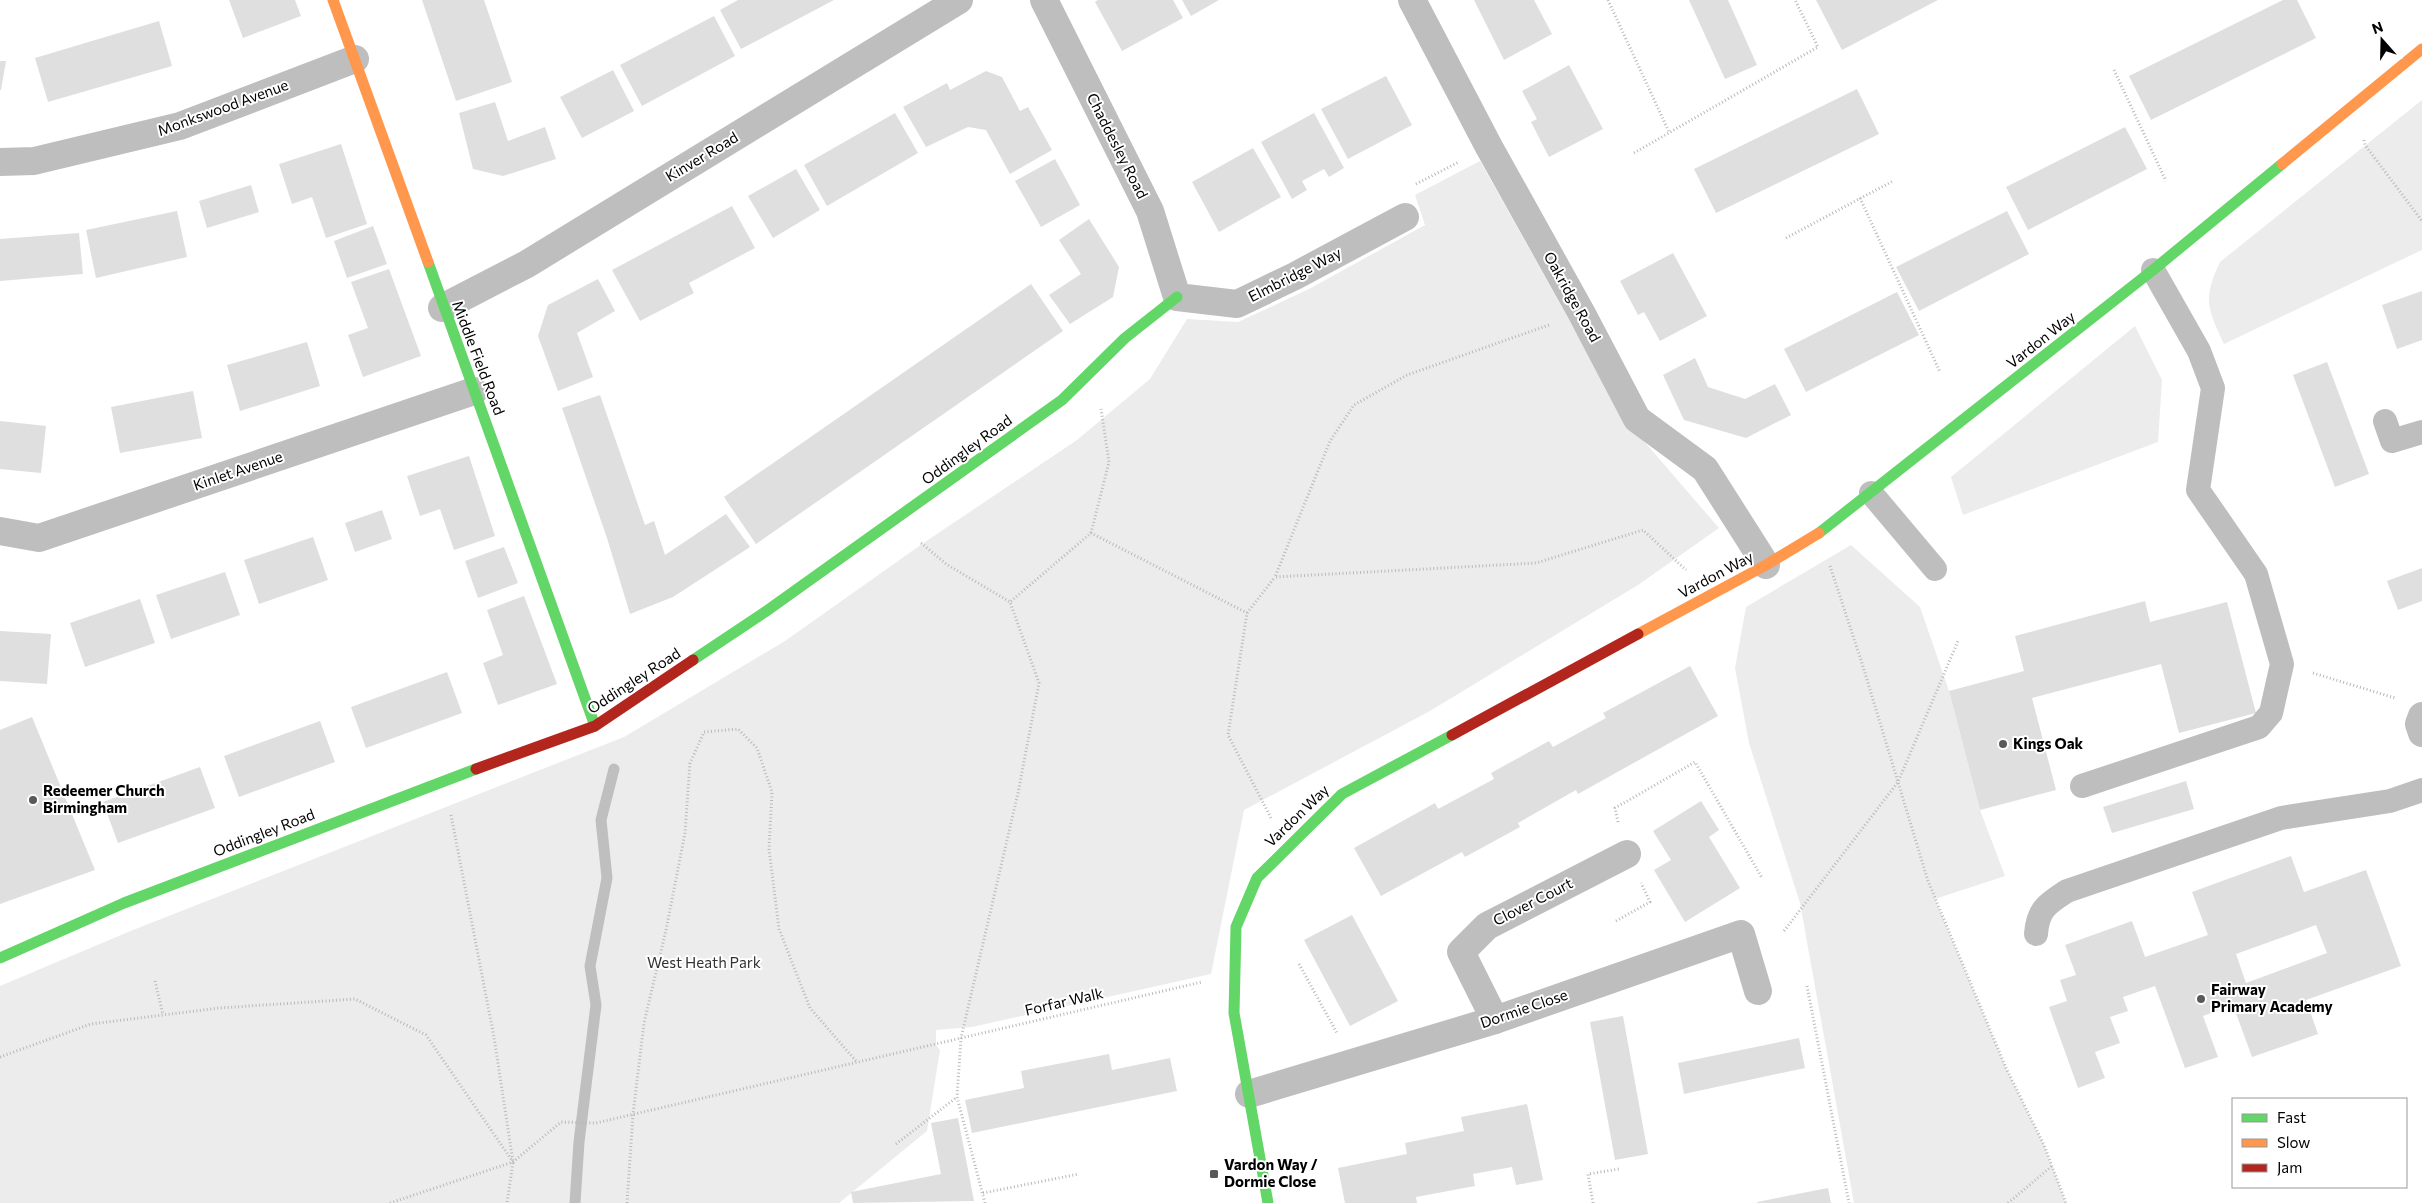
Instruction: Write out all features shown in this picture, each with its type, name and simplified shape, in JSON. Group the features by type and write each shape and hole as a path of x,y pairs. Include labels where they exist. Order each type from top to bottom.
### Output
{"street":[{"name":"Middle Field Road","path":"333,0 442,308 474,390 595,726"},
{"name":"Kinver Road","path":"442,308 527,264 959,0"},
{"name":"Chaddesley Road","path":"1044,0 1150,210 1177,297"},
{"name":"Oakridge Road","path":"1412,0 1489,148 1582,314 1637,420 1705,469 1766,565"},
{"name":"Vardon Way","path":"1268,1203 1234,1014 1236,927 1256,878 1286,846 1342,794 1712,595 1818,533 2153,270 2422,49"},
{"name":"Monkswood Avenue","path":"0,162 34,161 180,126 355,58"},
{"name":"Elmbridge Way","path":"1177,297 1237,304 1295,276 1405,217"},
{"name":"Oddingley Road","path":"0,958 124,903 445,780 595,726 765,612 1062,400 1125,338 1177,297"},
{"name":"Kinlet Avenue","path":"0,531 39,538 474,390"},
{"path":"2413,708 2422,733"},
{"name":"Clover Court","path":"1495,1020 1461,952 1487,926 1627,854"},
{"name":"Dormie Close","path":"1249,1094 1495,1020 1741,934 1758,991"}],"lane":[{"path":"2082,786 2259,727 2271,713 2282,664 2256,574 2198,490 2213,388 2199,351 2153,270"},
{"path":"2385,422 2392,441 2422,432"},
{"path":"1871,493 1935,569"},
{"path":"2036,934 2038,918 2045,907 2049,902 2067,891 2281,818 2390,801 2422,790"}],"path":[{"path":"1608,0 1669,132"},
{"path":"1634,152 1818,47 1795,0"},
{"path":"2114,70 2166,181"},
{"path":"2355,104 2365,145 2422,221"},
{"path":"1405,217 1402,191 1489,148"},
{"path":"1786,238 1894,181"},
{"path":"1860,198 1940,372"},
{"path":"1286,846 1228,735 1247,613 1275,577 1330,441 1354,405 1407,375 1582,314"},
{"path":"1010,602 1091,533 1109,462 1095,368"},
{"path":"901,516 922,544 946,564 1010,602 1039,683 1018,793 961,1038 957,1097 985,1203"},
{"path":"1275,577 1536,564 1643,530 1712,595"},
{"path":"1091,533 1247,613"},
{"path":"1818,533 1928,881 2006,1068 2052,1166 2066,1203"},
{"path":"1784,931 1898,782 1958,641"},
{"path":"2282,664 2413,708"},
{"path":"627,1203 633,1114 644,1023 666,930 685,833 690,763 704,732 738,729 758,748 772,792 769,849 779,928 810,1008 856,1061"},
{"path":"1616,921 1650,902 1627,854 1615,808 1695,762 1762,878"},
{"path":"445,780 494,1037 513,1162 507,1203"},
{"path":"1299,964 1341,1041 1349,1063"},
{"name":"Forfar Walk","path":"513,1162 561,1122 596,1123 1234,974"},
{"path":"155,981 163,1015"},
{"path":"1807,986 1849,1203"},
{"path":"0,1057 91,1024 219,1008 355,1000 426,1035 513,1162"},
{"path":"896,1144 957,1097"},
{"path":"390,1203 513,1162"},
{"path":"2008,1203 2052,1166"},
{"path":"1594,1203 1588,1174 1619,1169"},
{"path":"982,1193 1079,1174"}],"green space":[{"path":"2422,100 2422,250 2224,344 2214,322 2209,304 2211,286 2220,262"},
{"name":"West Heath Park","path":"1480,161 1624,418 1719,528 1638,585 1430,711 1244,810 1211,974 972,1027 936,1030 936,1045 940,1050 927,1131 839,1203 0,1203 0,986 133,930 624,737 785,641 922,544 1077,440 1150,379 1187,319 1238,322 1309,289 1425,225 1415,195"},
{"path":"2135,326 2162,380 2158,442 1963,515 1951,477"},
{"path":"1851,545 1920,607 1949,691 1980,810 2005,876 1935,899 2006,1068 2044,1145 2066,1203 1854,1203 1800,903 1749,743 1735,668 1746,607"}],"building":[{"path":"229,0 295,0 301,16 243,38"},
{"path":"422,0 484,0 512,82 456,101"},
{"path":"738,0 834,0 741,49 720,10"},
{"path":"1098,0 1173,0 1183,18 1122,51 1095,2"},
{"path":"1182,0 1219,0 1191,16"},
{"path":"1474,0 1534,0 1552,34 1504,60"},
{"path":"1689,0 1728,0 1757,65 1725,79"},
{"path":"1816,0 1938,0 1842,50"},
{"path":"2283,0 2297,0 2316,38 2151,120 2129,76"},
{"path":"714,16 735,56 642,106 620,65"},
{"path":"159,21 172,66 48,102 35,58"},
{"path":"0,61 6,61 1,90 0,90"},
{"path":"1569,65 1603,129 1549,157 1531,122 1537,119 1522,91"},
{"path":"613,70 634,111 582,138 560,97"},
{"path":"986,71 1002,77 1020,111 1028,107 1052,150 1010,174 986,130 968,127 926,147 903,107 947,83 950,90"},
{"path":"1386,76 1412,125 1348,159 1321,109"},
{"path":"1857,89 1879,134 1716,213 1694,169"},
{"path":"495,102 508,141 545,127 556,159 503,176 473,169 459,113"},
{"path":"895,113 918,153 827,206 804,165"},
{"path":"1314,113 1344,168 1329,177 1324,169 1302,181 1307,190 1292,199 1261,142"},
{"path":"2125,127 2147,169 2028,230 2006,187"},
{"path":"341,144 367,224 326,238 312,197 292,204 279,164"},
{"path":"1253,148 1281,197 1219,232 1192,182"},
{"path":"1055,159 1080,205 1041,227 1015,181"},
{"path":"796,169 820,210 773,238 748,196"},
{"path":"251,185 259,212 207,228 199,201"},
{"path":"732,206 755,248 689,283 694,293 640,321 612,270"},
{"path":"177,211 187,257 96,278 86,230"},
{"path":"2007,211 2029,254 1919,311 1896,267"},
{"path":"1089,219 1119,267 1113,297 1070,324 1049,295 1081,274 1059,240"},
{"path":"373,226 387,264 347,278 334,241"},
{"path":"79,233 83,274 0,281 0,239"},
{"path":"1673,253 1707,316 1660,341 1644,312 1638,315 1620,281"},
{"path":"389,269 421,356 363,377 348,335 368,328 351,282"},
{"path":"598,279 615,311 577,333 593,377 558,391 538,336 548,305"},
{"path":"1031,284 1063,331 756,544 724,497"},
{"path":"2422,291 2422,340 2397,349 2382,305"},
{"path":"1897,292 1919,335 1806,392 1784,349"},
{"path":"307,342 320,386 240,411 227,365"},
{"path":"1695,358 1708,387 1745,399 1775,384 1791,415 1746,438 1684,420 1663,375"},
{"path":"2327,362 2369,474 2335,487 2293,375"},
{"path":"193,391 202,438 120,453 111,407"},
{"path":"600,395 645,525 654,521 665,555 726,514 750,547 673,597 630,614 607,538 562,408"},
{"path":"0,421 46,426 41,473 0,469"},
{"path":"469,456 495,536 454,550 440,509 420,516 407,476"},
{"path":"382,510 392,539 355,552 345,523"},
{"path":"313,537 328,580 259,604 244,560"},
{"path":"504,547 518,583 478,598 465,561"},
{"path":"2422,568 2422,601 2398,610 2387,581"},
{"path":"225,572 240,615 171,639 156,595"},
{"path":"524,596 557,684 498,705 483,663 503,655 487,610"},
{"path":"140,599 155,643 85,667 70,623"},
{"path":"2145,601 2150,622 2227,602 2256,713 2179,733 2161,664 2032,698 2056,790 1980,810 1949,691 2024,671 2015,636"},
{"path":"0,631 51,634 47,684 0,681"},
{"path":"1690,666 1718,716 1578,794 1576,790 1518,823 1520,827 1465,857 1462,852 1381,896 1354,848 1435,803 1438,809 1494,779 1491,773 1549,741 1553,747 1606,718 1603,713"},
{"path":"447,672 462,713 366,748 351,707"},
{"name":"Redeemer Church Birmingham","path":"32,717 95,870 0,904 0,730"},
{"path":"320,721 335,762 239,797 224,756"},
{"path":"200,767 215,808 118,843 103,802"},
{"path":"2186,781 2194,809 2112,833 2103,807"},
{"path":"1701,801 1719,830 1709,837 1740,888 1685,922 1654,870 1671,860 1653,831"},
{"path":"2291,856 2304,892 2366,870 2401,966 2306,1000 2318,1034 2252,1057 2233,1005 2203,1016 2218,1057 2185,1068 2155,986 2123,997 2128,1011 2110,1017 2120,1043 2095,1052 2105,1078 2078,1088 2049,1007 2067,1001 2060,980 2076,975 2065,945 2132,921 2145,957 2208,935 2192,892","holes":["2316,925 2327,953 2246,983 2236,954"]},
{"path":"1352,915 1398,1001 1350,1026 1304,940"},
{"path":"1623,1016 1648,1154 1615,1160 1590,1022"},
{"path":"1799,1038 1805,1068 1684,1094 1678,1063"},
{"path":"1109,1054 1112,1070 1170,1058 1177,1091 972,1133 965,1100 1024,1088 1021,1071"},
{"path":"1527,1104 1543,1180 1516,1185 1512,1167 1473,1174 1475,1186 1416,1197 1417,1203 1345,1203 1338,1168 1407,1154 1405,1143 1464,1131 1461,1117"},
{"path":"958,1118 974,1201 853,1203 851,1192 941,1174 931,1123"},
{"path":"1828,1188 1831,1203 1757,1203 1757,1202"}],"waterway":[{"path":"575,1203 579,1142 596,1005 590,966 607,878 601,820 614,769"}],"traffic: fast":[{"path":"1819,533 2153,270 2282,164"},
{"path":"428,262 595,726"},
{"path":"693,660 765,612 1062,400 1125,338 1177,297"},
{"path":"1268,1203 1234,1013 1236,927 1257,878 1342,794 1452,735"},
{"path":"0,958 124,903 476,769"}],"traffic: slow":[{"path":"333,0 428,262"},
{"path":"2282,164 2422,49"},
{"path":"1638,634 1766,565 1819,533"}],"traffic: jam":[{"path":"1452,735 1638,634"},
{"path":"476,769 595,726 693,660"}],"place":[{"name":"Kings Oak","path":"2003,744"},
{"name":"Redeemer Church Birmingham","path":"33,800"},
{"name":"Fairway Primary Academy","path":"2201,999"},
{"name":"Vardon Way / Dormie Close","path":"1214,1174"}]}
